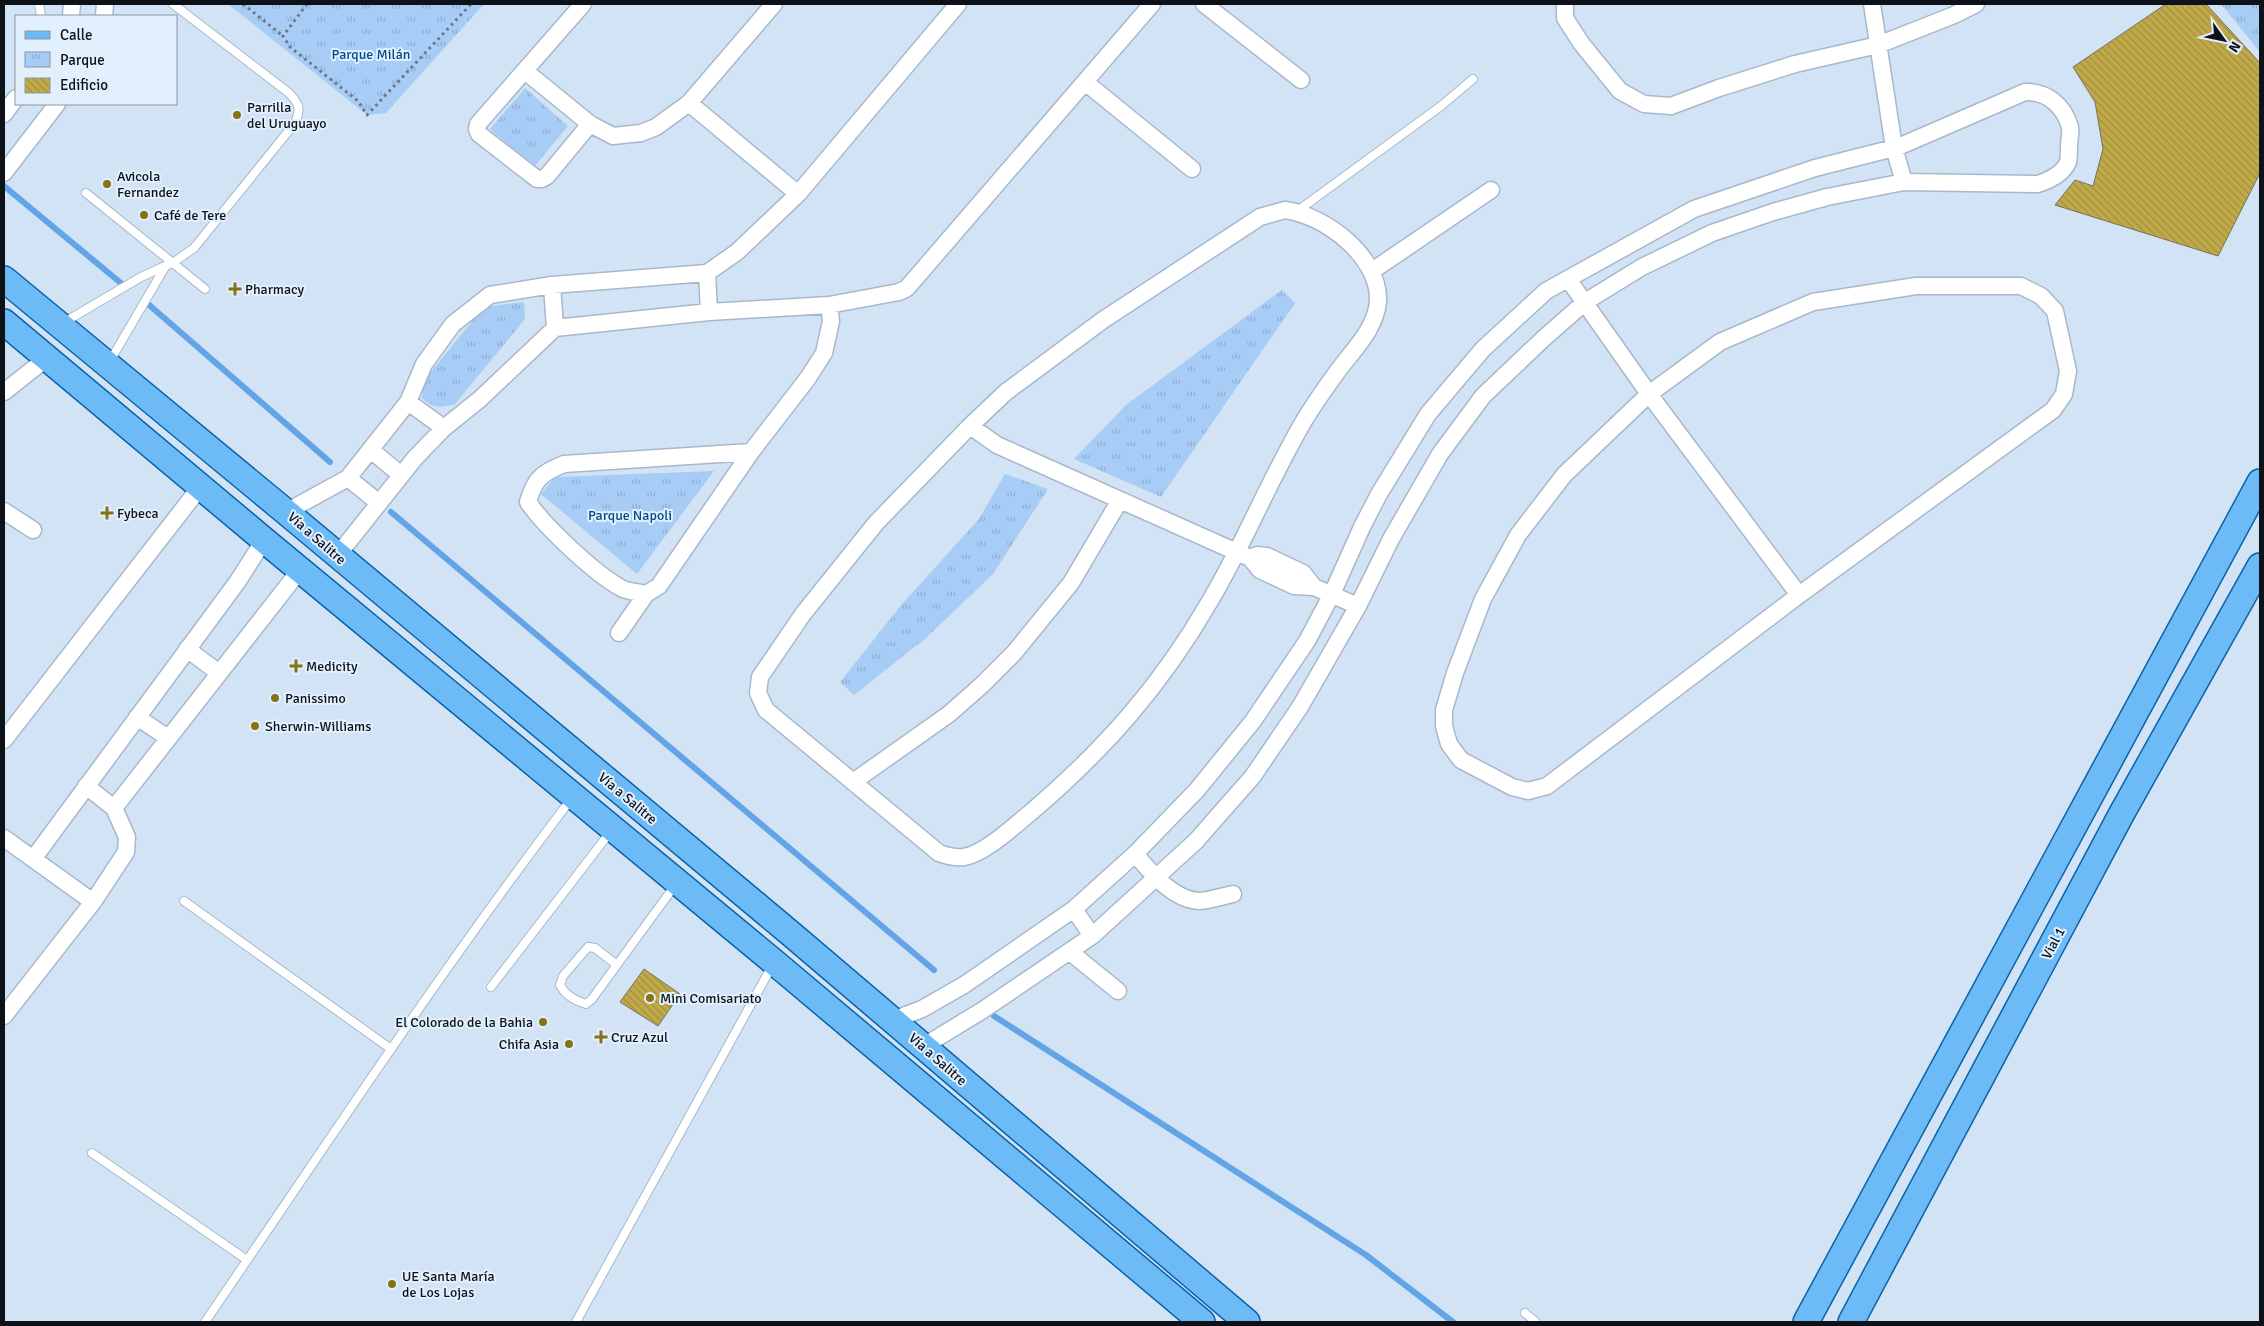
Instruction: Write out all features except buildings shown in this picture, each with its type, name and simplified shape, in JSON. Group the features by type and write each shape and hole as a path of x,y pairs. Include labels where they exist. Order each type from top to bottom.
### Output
{"main road":[{"name":"Vía a Salitre","path":"4,279 286,512 924,1046 1247,1322"},
{"path":"4,322 612,830 774,962 1202,1322"},
{"path":"1806,1322 2260,482"},
{"name":"Vial 1","path":"1851,1322 2117,822 2260,566"},
{"path":"1222,1301 1267,1322"}],"street":[{"path":"583,4 478,124 477,129 479,134 537,179 542,179 547,176 590,124"},
{"path":"525,70 590,124 613,136 641,133 656,127 689,103 774,4"},
{"path":"286,512 348,478 408,402 424,364 453,324 490,295 552,285 707,273 737,252 798,194 958,4"},
{"path":"337,556 401,474 444,428 480,399 555,328 709,312 829,305 899,292 907,288 1152,4"},
{"path":"1204,4 1301,80"},
{"path":"1565,4 1565,18 1581,43 1620,91 1644,104 1671,106 1719,88 1795,64 1878,46 1976,4"},
{"path":"1872,4 1894,148 1904,182"},
{"path":"1085,82 1192,169"},
{"path":"893,1020 922,1009 964,985 1074,909 1135,854 1197,790 1253,721 1306,641 1332,594 1379,494 1428,414 1483,349 1546,291 1694,209 1814,168 1894,148 2026,92 2034,91 2050,96 2062,110 2070,128 2068,161 2052,180 2038,184 1904,182 1827,196 1712,233 1642,267 1586,302 1543,339 1483,396 1440,454 1391,539 1358,606 1300,707 1253,776 1196,841 1092,936 924,1046"},
{"path":"4,114 15,99"},
{"path":"689,103 798,194"},
{"path":"4,173 10,151 56,105"},
{"path":"1372,271 1491,190"},
{"path":"1285,210 1296,212 1317,221 1353,246 1367,261 1372,271 1378,292 1378,303 1372,324 1306,417 1272,478 1244,555 1178,654 1134,712 1060,787 1024,818 974,854 956,857 939,853 766,710 758,693 760,677 803,614 839,567 906,490 1006,392 1103,320 1260,217 1285,210"},
{"path":"707,273 709,312"},
{"path":"1568,279 1649,394 1799,595"},
{"path":"552,285 555,328"},
{"path":"1916,286 2021,286 2041,296 2055,311 2068,371 2064,394 2053,410 1799,595 1547,786 1528,790 1512,787 1461,760 1449,744 1444,726 1444,710 1455,673 1483,599 1518,535 1564,475 1649,394 1720,342 1813,302 1916,286"},
{"path":"619,633 646,594 659,586 751,452 808,378 824,353 830,328 829,305"},
{"path":"4,392 47,358"},
{"path":"408,402 444,428"},
{"path":"970,426 997,445 1244,555 1267,556 1302,573 1314,587 1358,606"},
{"path":"371,450 401,474"},
{"path":"646,594 625,590 598,572 538,516 528,502 533,487 543,473 564,464 751,452"},
{"path":"348,478 379,503"},
{"path":"4,740 201,486"},
{"path":"853,782 949,714 982,685 1014,652 1071,583 1120,500"},
{"path":"4,511 33,530"},
{"path":"33,859 238,580 264,540"},
{"path":"114,808 300,570"},
{"path":"187,649 219,673"},
{"path":"137,717 168,738"},
{"path":"4,1016 93,902 126,852 127,837 114,808 86,786"},
{"path":"4,838 93,902"},
{"path":"1135,854 1156,878 1173,891 1188,898 1199,901 1233,894"},
{"path":"1074,909 1092,936"},
{"path":"1070,952 1118,991"}],"lane":[{"path":"59,325 140,277 164,268 194,248 295,123 300,111 296,101 289,93 173,4"},
{"path":"1296,212 1441,106 1473,79"},
{"path":"86,193 174,262 205,289"},
{"path":"107,366 164,268"},
{"path":"205,1322 391,1050 537,844 573,797"},
{"path":"491,987 612,830"},
{"path":"617,965 595,948 588,947 563,976 560,986 563,992 586,1004 592,999 617,965 677,883"},
{"path":"184,901 391,1050"},
{"path":"576,1322 774,962"},
{"path":"92,1153 247,1260"},
{"path":"1524,1313 1536,1322"}],"path":[{"path":"244,4 284,36 290,46 358,101 367,115 470,4"},
{"path":"284,36 307,4"}],"green space":[{"name":"Parque Milán","path":"228,4 484,4 386,113 367,115"},
{"path":"2221,4 2260,4 2260,52"},
{"path":"525,88 568,126 534,167 490,129"},
{"path":"1282,290 1295,303 1161,497 1074,459 1126,405"},
{"path":"524,302 525,319 455,404 437,407 422,398 424,380 484,307"},
{"name":"Parque Napoli","path":"714,471 637,574 541,494 555,477"},
{"path":"1005,474 1048,489 993,574 926,638 854,695 840,682 902,604 979,519"}],"waterway":[{"path":"4,186 122,284"},
{"path":"148,304 330,462"},
{"path":"391,512 934,970"},
{"path":"994,1016 1366,1255 1453,1322"}],"place":[{"name":"Parrilla del Uruguayo","path":"237,115"},
{"name":"Avicola Fernandez","path":"107,184"},
{"name":"Café de Tere","path":"144,215"},
{"name":"Pharmacy","path":"235,289"},
{"name":"Fybeca","path":"107,513"},
{"name":"Medicity","path":"296,666"},
{"name":"Panissimo","path":"275,698"},
{"name":"Sherwin-Williams","path":"255,726"},
{"name":"Mini Comisariato","path":"650,998"},
{"name":"El Colorado de la Bahia","path":"543,1022"},
{"name":"Cruz Azul","path":"601,1037"},
{"name":"Chifa Asia","path":"569,1044"},
{"name":"UE Santa María de Los Lojas","path":"392,1284"}]}
